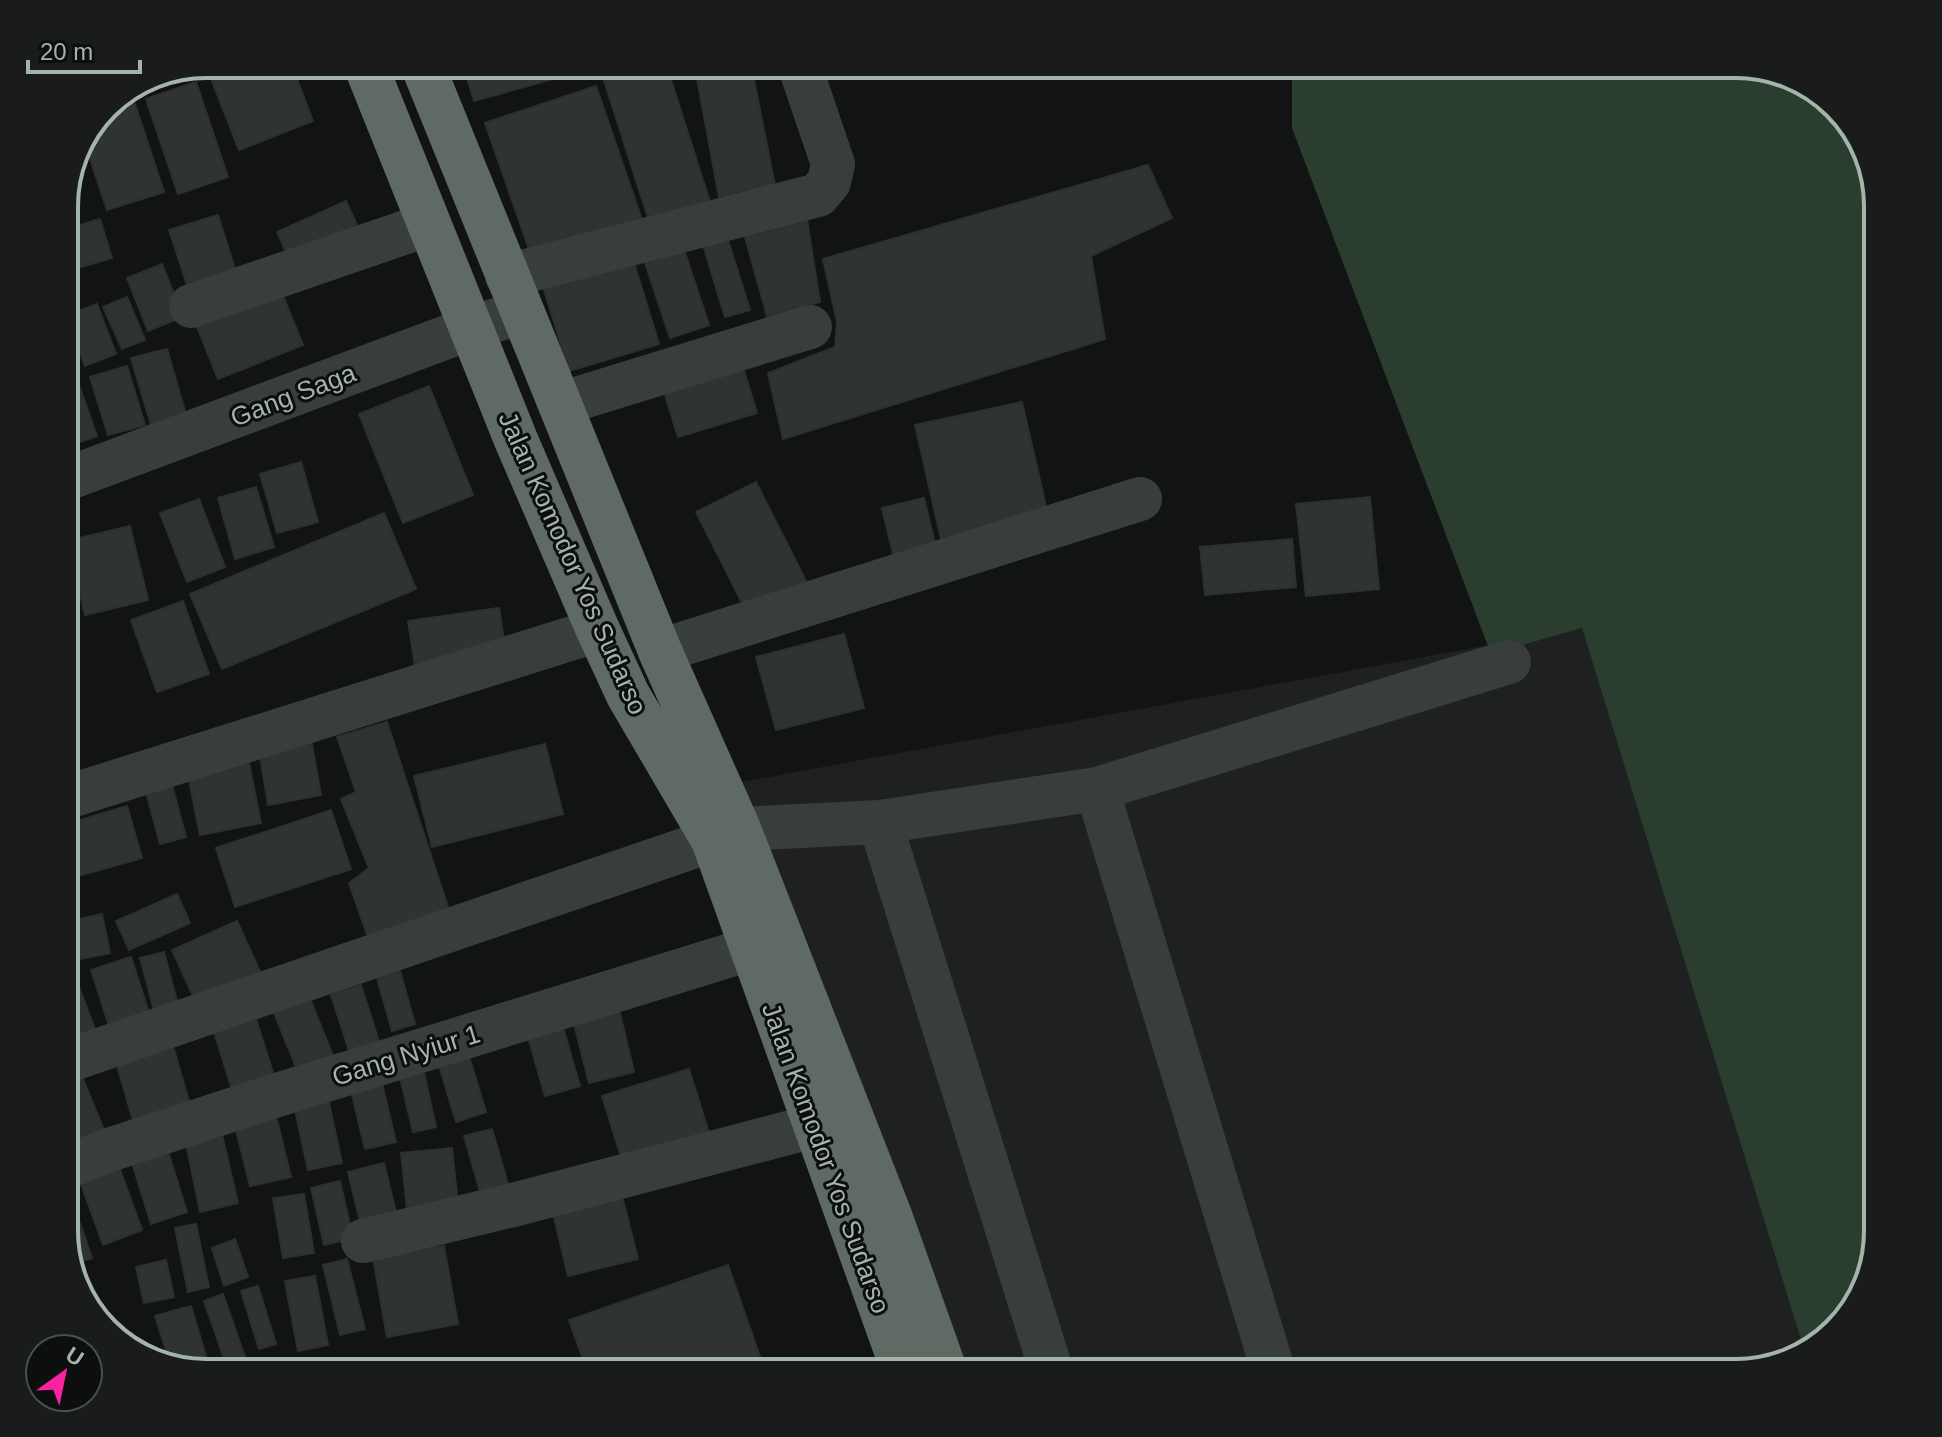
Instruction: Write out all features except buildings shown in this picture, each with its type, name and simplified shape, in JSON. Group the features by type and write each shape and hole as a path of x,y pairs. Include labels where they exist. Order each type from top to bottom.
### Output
{"highway":[{"name":"Jalan Komodor Yos Sudarso","path":"369,78 409,231 471,328 628,695 726,835 750,949 899,1359"},
{"path":"428,78 660,651 726,835 891,1218 941,1359"}],"street":[{"name":"Gang Saga","path":"78,475 471,328 514,294 818,195 831,178 833,164 804,78"},
{"path":"191,306 409,231"},
{"path":"560,404 810,327"},
{"path":"660,651 1140,499"},
{"path":"78,794 598,630"},
{"path":"78,1057 726,835 880,822 1097,789 1509,662"},
{"path":"1097,789 1270,1359"},
{"path":"880,822 1048,1359"},
{"name":"Gang Nyiur 1","path":"78,1162 274,1096 750,949"},
{"path":"363,1241 814,1126"}],"shaded area":[{"path":"1292,78 1736,78 1761,80 1793,91 1814,104 1832,122 1851,149 1862,181 1864,206 1864,1231 1862,1256 1847,1295 1820,1327 1801,1341 1582,628 1491,654 1292,128"},
{"path":"1582,628 1801,1341 1761,1357 1736,1359 944,1359 741,782"}]}
